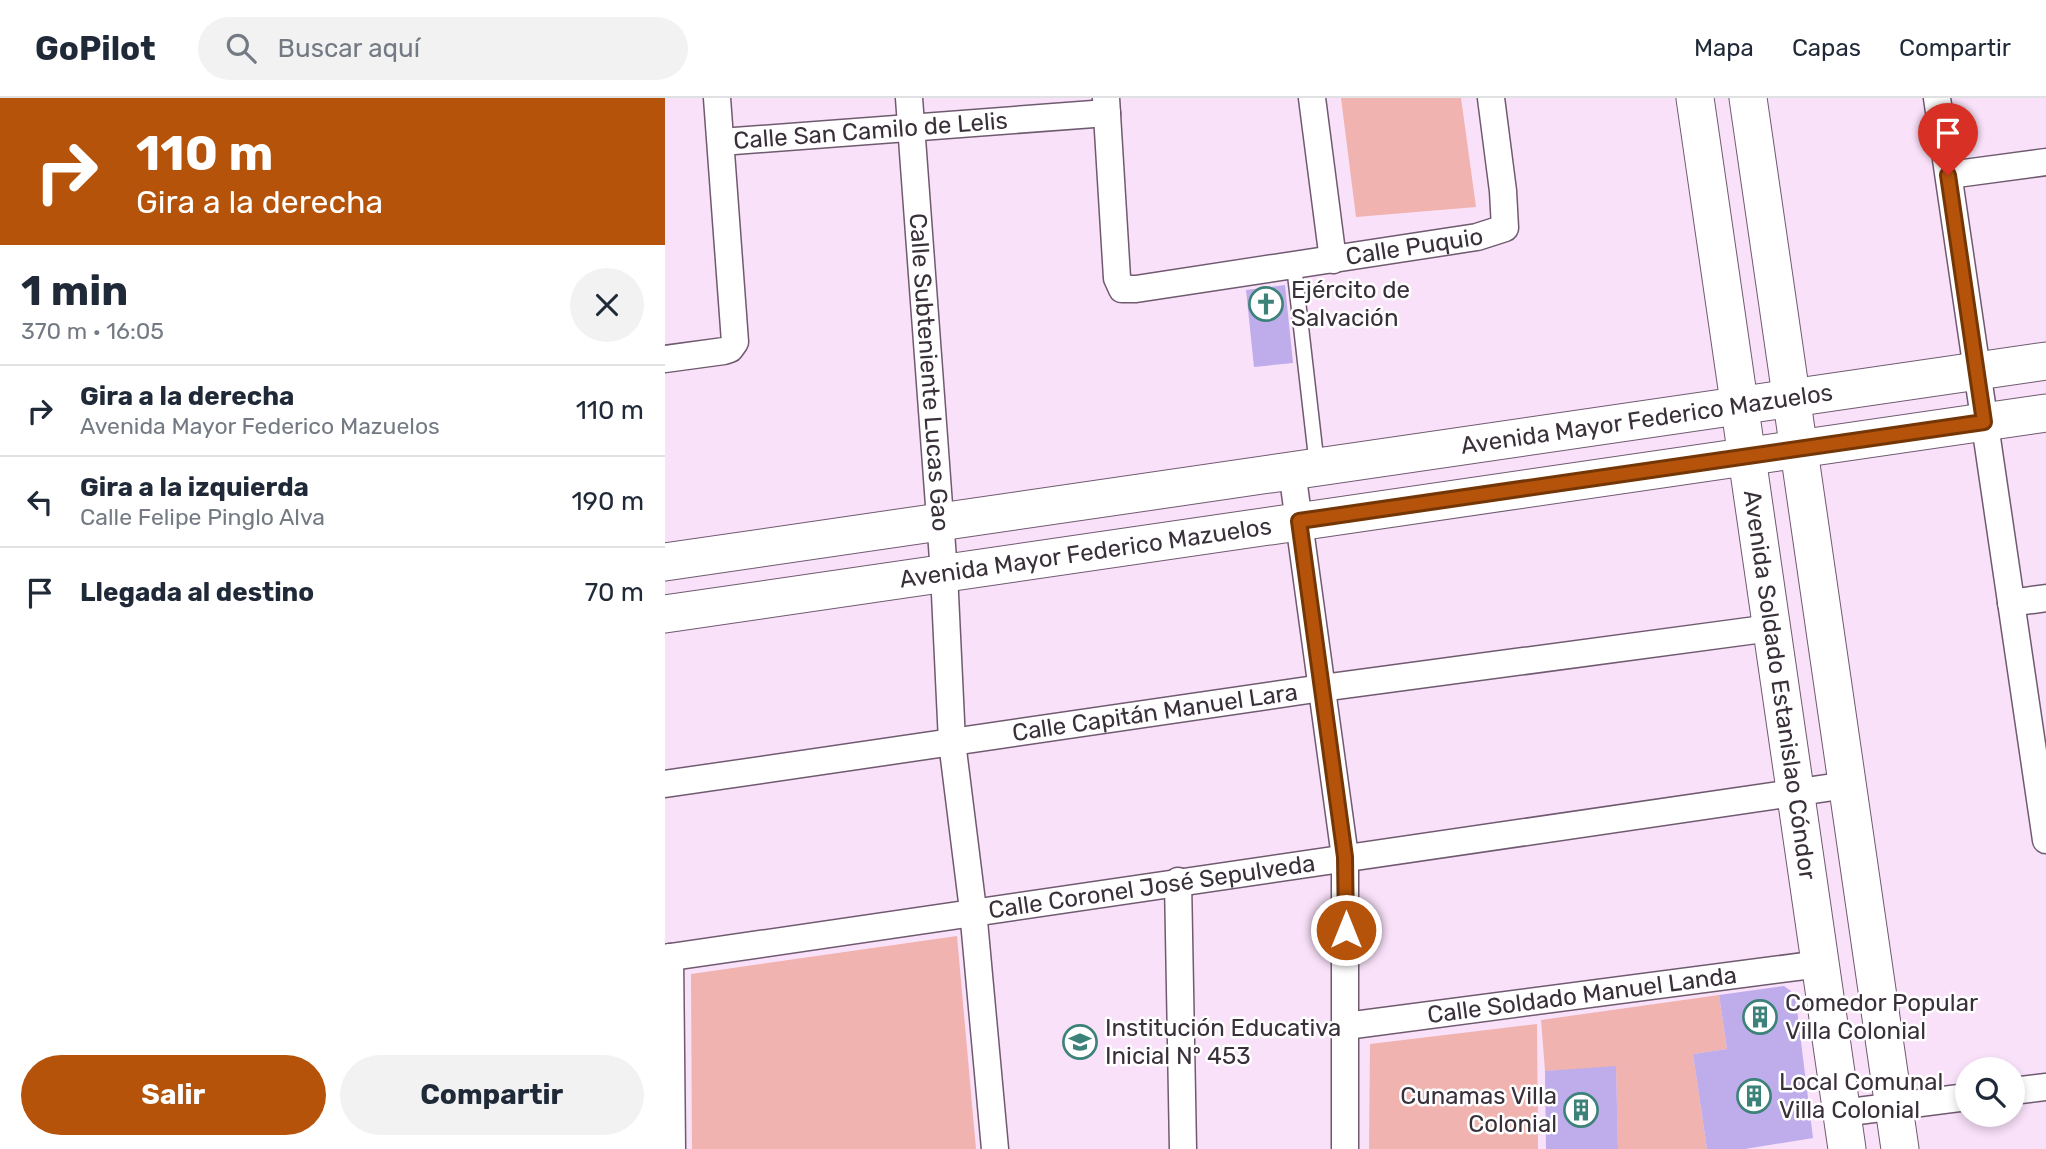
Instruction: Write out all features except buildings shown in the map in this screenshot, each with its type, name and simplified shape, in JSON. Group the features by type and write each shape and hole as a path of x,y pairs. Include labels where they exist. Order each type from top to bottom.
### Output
{"street":[{"path":"665,359 724,351 734,346 736,335 717,98"},
{"name":"Calle Subteniente Lucas Gao","path":"909,98 944,573 952,742 973,911 995,1149"},
{"path":"1312,98 1333,260"},
{"name":"Calle Puquio","path":"1106,105 1117,278 1122,289 1294,266 1478,237 1505,228 1491,98"},
{"name":"Avenida Soldado Estanislao Cóndor","path":"1695,98 1847,1149"},
{"path":"1748,98 1900,1149"},
{"path":"1937,98 2011,603 2042,781 2046,839"},
{"name":"Calle San Camilo de Lelis","path":"721,142 911,128 1106,105"},
{"path":"1948,175 2046,162"},
{"name":"Avenida Mayor Federico Mazuelos","path":"665,562 2046,361"},
{"name":"Avenida Mayor Federico Mazuelos","path":"665,614 2046,413"},
{"path":"1305,469 1299,521 1345,857 1345,1149"},
{"path":"2011,603 2046,598"},
{"name":"Calle Capitán Manuel Lara","path":"665,784 1322,688 1771,628"},
{"name":"Calle Coronel José Sepulveda","path":"668,957 1345,857 1796,795 1847,785"},
{"path":"1178,881 1183,1149"},
{"path":"668,957 672,1149"},
{"name":"Calle Soldado Manuel Landa","path":"1346,1027 1820,964"},
{"path":"2025,1090 2046,1087"},
{"path":"1842,1113 1955,1099"}],"lane":[{"path":"1294,266 1305,469"}],"shaded area":[{"path":"1341,98 1461,98 1476,207 1356,217"},
{"path":"957,936 976,1149 692,1149 691,974"},
{"path":"1719,995 1727,1049 1693,1054 1707,1149 1618,1149 1616,1068 1545,1071 1541,1020"},
{"path":"1537,1024 1538,1149 1369,1149 1370,1044"}],"place":[{"name":"Ejército de Salvación","path":"1266,304"},
{"name":"Comedor Popular Villa Colonial","path":"1760,1017"},
{"name":"Institución Educativa Inicial Nº 453","path":"1080,1042"},
{"name":"Local Comunal Villa Colonial","path":"1754,1096"},
{"name":"Cunamas Villa Colonial","path":"1581,1110"}],"route":[{"path":"1346,930 1345,857 1299,521 1984,422 1948,175"}]}
